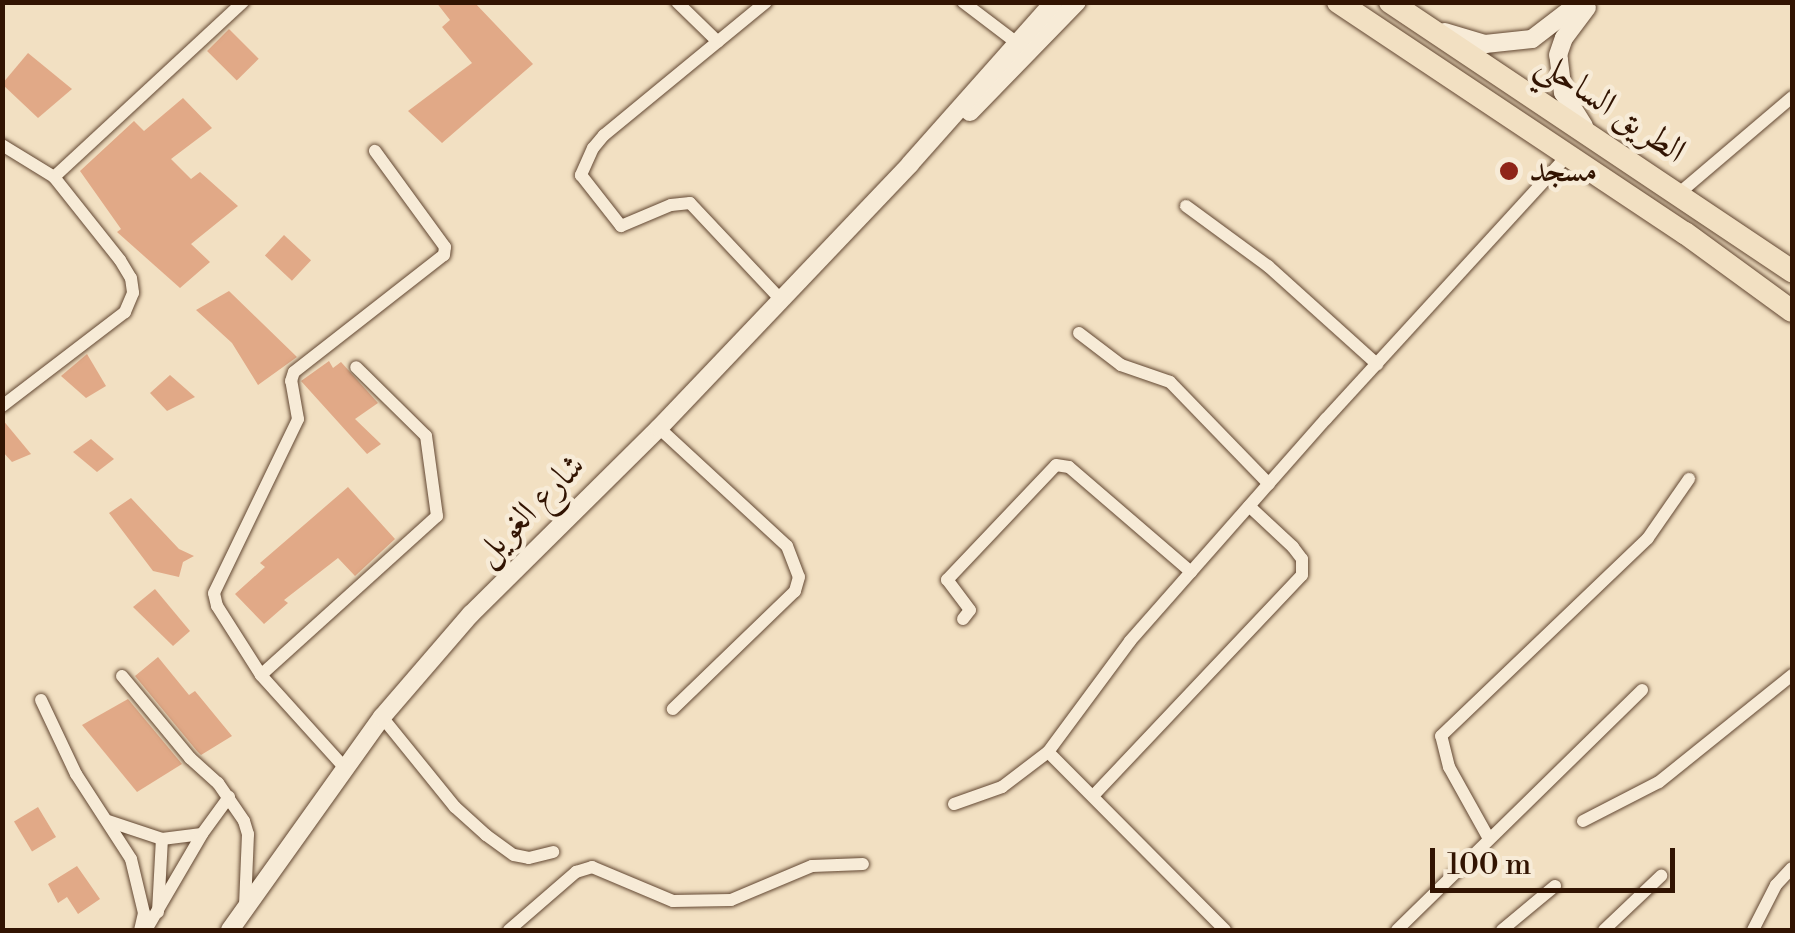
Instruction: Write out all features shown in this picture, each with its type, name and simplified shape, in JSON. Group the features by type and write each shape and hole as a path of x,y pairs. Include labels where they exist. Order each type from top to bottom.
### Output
{"highway":[{"name":"الطريق الساحلي","path":"1338,2 1792,311"},
{"name":"الطريق الساحلي","path":"1390,2 1792,270"}],"street":[{"path":"54,176 243,2"},
{"path":"677,2 718,42"},
{"path":"766,2 604,135 584,165 582,180 622,226 671,205 690,203 780,299"},
{"path":"963,2 1017,43"},
{"name":"شارع الغويل","path":"230,930 382,717 471,614 660,428 910,164 1054,2"},
{"name":"شارع الغويل","path":"910,164 930,155 1077,2"},
{"path":"1422,24 1485,44 1515,42 1532,39 1580,2"},
{"path":"1591,2 1564,38 1558,73 1572,112 1597,142"},
{"path":"1677,195 1792,97"},
{"path":"2,145 54,176 120,260 131,278 133,293 125,312 2,406"},
{"path":"344,767 262,675 218,606 214,593 298,419 291,381 294,372 444,255 445,246 375,151"},
{"path":"954,804 1002,787 1048,752 1130,642 1567,156"},
{"path":"1186,206 1268,266 1376,364"},
{"path":"1079,333 1121,365 1170,382 1269,484"},
{"path":"262,675 436,516 426,436 356,367"},
{"path":"660,428 787,546 799,577 795,592 673,709"},
{"path":"963,619 970,610 947,580 1056,465 1069,468 1191,572"},
{"path":"1488,838 1449,767 1441,736 1648,538 1690,479"},
{"path":"1093,796 1302,576 1302,560 1293,547 1249,506"},
{"path":"1583,821 1659,782 1792,675"},
{"path":"122,676 229,797 248,834 246,907"},
{"path":"1397,930 1642,690"},
{"path":"41,700 76,774 131,859 144,913 143,930"},
{"path":"382,717 456,807 486,835 514,855 529,858 552,852"},
{"path":"1048,752 1225,930"},
{"path":"143,930 158,913 202,834 229,797"},
{"path":"106,820 162,840 202,834"},
{"path":"158,913 162,840"},
{"path":"509,930 576,872 588,868 673,901 731,900 812,866 863,864"},
{"path":"1753,930 1776,885 1792,868"},
{"path":"1604,930 1661,876"},
{"path":"1502,930 1556,886"}],"building":[{"path":"436,2 474,2 533,64 442,143 408,111 472,63 442,27 450,20"},
{"path":"229,29 259,59 237,81 207,51"},
{"path":"28,53 72,89 38,118 2,84"},
{"path":"183,98 212,128 171,159 191,179 200,172 238,206 191,244 210,262 180,288 117,232 121,229 80,171 134,121 144,131"},
{"path":"284,235 311,260 292,281 265,255"},
{"path":"229,291 297,357 258,385 232,343 196,310"},
{"path":"87,354 106,386 86,398 61,376"},
{"path":"329,361 333,368 341,362 378,403 355,419 381,444 367,454 301,381"},
{"path":"170,375 195,397 167,411 150,393"},
{"path":"2,419 31,454 12,462 2,451"},
{"path":"91,439 114,459 97,472 73,452"},
{"path":"348,487 395,539 355,576 338,558 284,600 288,603 264,624 235,594 265,567 260,563"},
{"path":"131,498 179,549 194,556 183,562 179,577 153,571 109,513"},
{"path":"155,589 190,631 173,646 133,607"},
{"path":"158,657 189,695 195,691 232,736 201,755 197,751 135,676"},
{"path":"128,699 182,764 137,792 82,725"},
{"path":"38,807 56,837 32,851 14,821"},
{"path":"77,866 100,899 78,914 67,897 58,903 48,884"}],"place":[{"name":"مسجد","path":"1509,171"}]}
